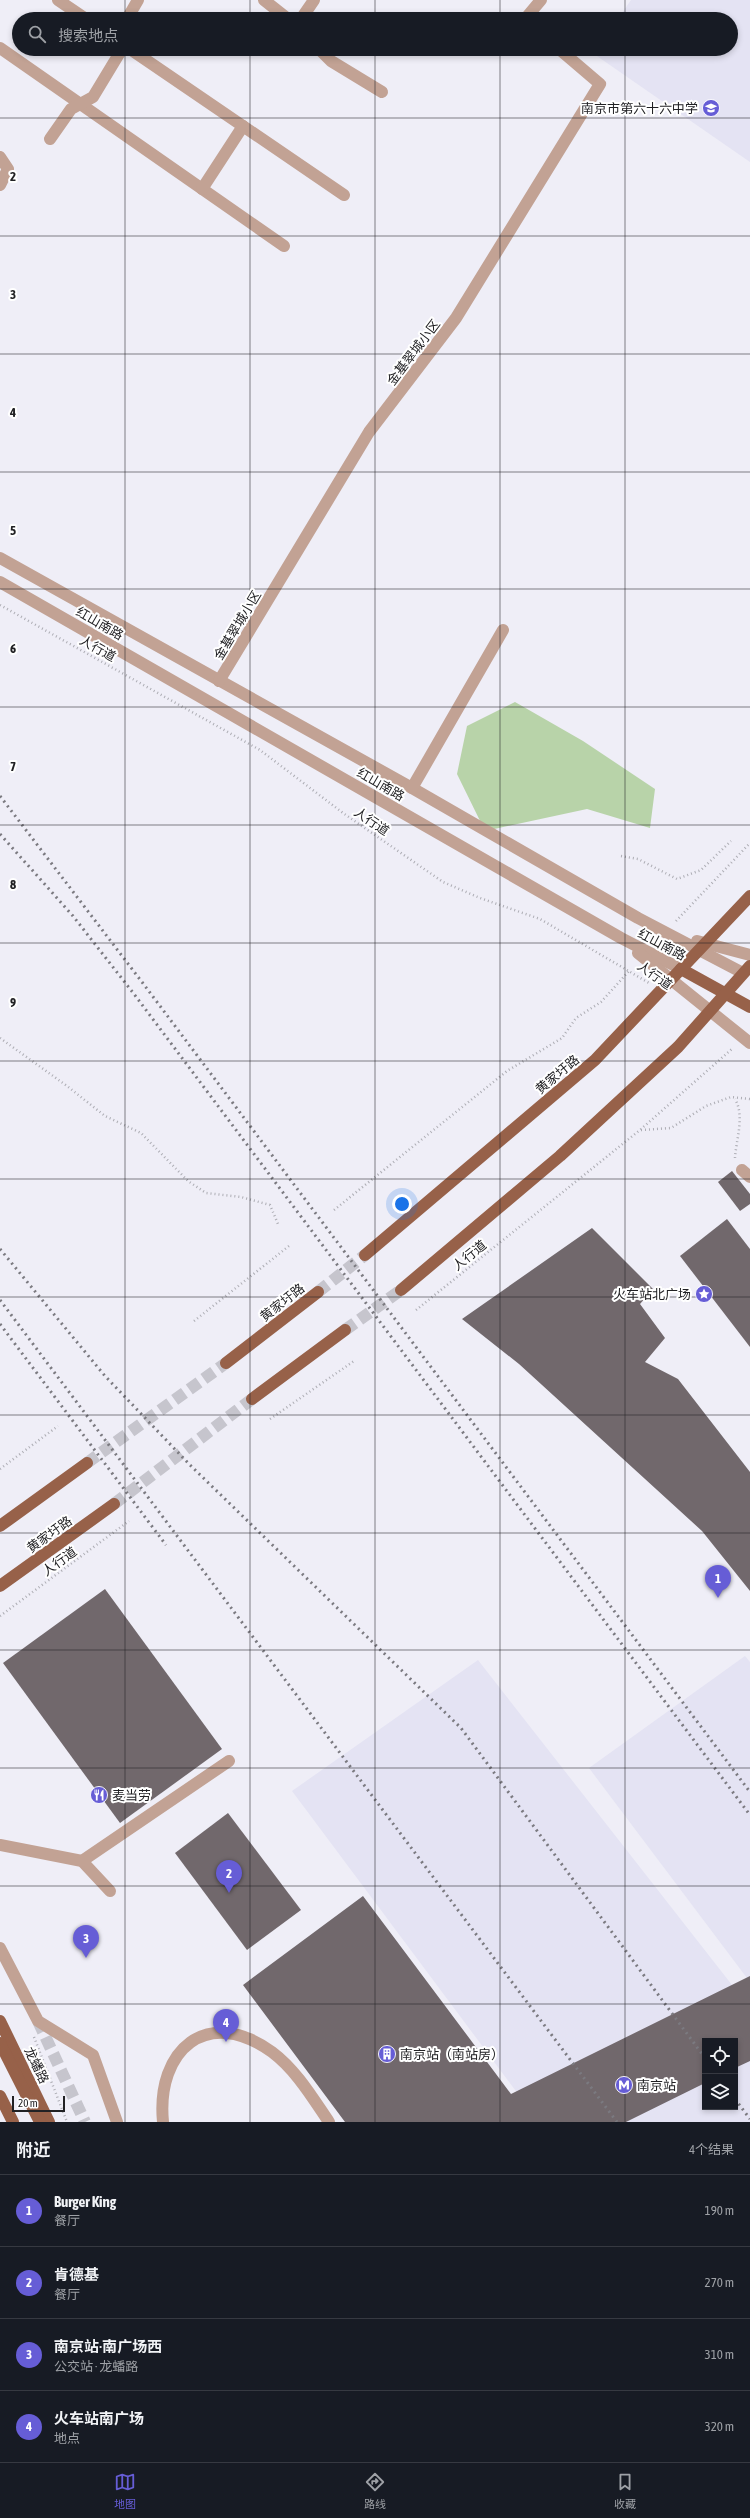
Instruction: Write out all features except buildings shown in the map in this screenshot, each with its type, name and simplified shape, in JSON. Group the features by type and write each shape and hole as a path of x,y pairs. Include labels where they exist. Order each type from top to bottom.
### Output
{"main road":[{"name":"黄家圩路","path":"365,1255 595,1060 661,992 750,896"},
{"name":"红山南路","path":"681,969 750,1007"},
{"path":"401,1290 560,1156 678,1047 725,993 748,972"},
{"name":"黄家圩路","path":"226,1363 318,1292"},
{"path":"252,1399 345,1330"},
{"path":"0,1526 87,1463"},
{"name":"黄家圩路","path":"0,1586 114,1504"},
{"name":"龙蟠路","path":"0,2021 49,2122"},
{"name":"龙蟠路","path":"0,2043 40,2122"},
{"path":"0,2096 13,2122"}],"street":[{"path":"58,0 76,12"},
{"path":"132,12 138,0"},
{"path":"264,0 279,12"},
{"path":"306,12 314,0"},
{"path":"531,12 541,0"},
{"path":"0,48 284,246"},
{"path":"50,139 71,109 93,97 118,56"},
{"path":"140,56 344,195"},
{"path":"326,56 331,61 382,92"},
{"name":"金基翠城小区","path":"219,681 370,432 456,318 600,84 567,56"},
{"path":"202,189 243,126"},
{"path":"0,157 8,170 0,185"},
{"name":"红山南路","path":"0,558 412,788 669,934 704,946 748,972"},
{"name":"红山南路","path":"0,582 621,938 681,969"},
{"path":"412,788 503,630"},
{"path":"621,938 642,957 746,1040"},
{"path":"704,946 750,955"},
{"path":"82,1861 229,1760"},
{"path":"0,1845 82,1861 110,1891"},
{"path":"0,1948 38,2021 93,2055 117,2122"},
{"path":"163,2122 161,2101 164,2080 176,2056 190,2041 212,2034 229,2034 258,2044 287,2064 329,2122"}],"path":[{"name":"人行道","path":"0,605 260,750 343,813 443,882 480,898 540,919 630,970 661,992"},
{"path":"621,856 638,859 677,879 701,870 731,841"},
{"path":"669,934 750,843"},
{"path":"334,1210 507,1071 562,1038 576,1018 601,1002 642,957"},
{"path":"0,1038 68,1086 105,1116 141,1133 188,1181 206,1193 241,1197 270,1205 278,1224"},
{"name":"人行道","path":"416,1310 640,1130 737,1045 746,1040"},
{"path":"640,1130 671,1128 706,1106 731,1097 750,1099"},
{"path":"735,1099 738,1104 738,1131 735,1165 746,1174"},
{"path":"194,1321 289,1246"},
{"path":"270,1419 354,1361"},
{"path":"0,1469 58,1426"},
{"name":"人行道","path":"0,1616 129,1521"}],"shaded area":[{"name":"南京市第六十六中学","path":"631,0 750,0 750,162 597,56 738,56 738,12 623,12"},
{"path":"745,1656 750,1662 750,1982 589,1768"},
{"path":"478,1660 750,2008 750,2122 539,2122 292,1791"}],"green space":[{"path":"515,702 583,741 655,789 650,828 587,809 485,831 457,774 467,726"}],"tunnel":[{"path":"318,1292 365,1255"},
{"path":"345,1330 401,1290"},
{"path":"87,1463 226,1363"},
{"path":"114,1504 252,1399"},
{"path":"38,2021 85,2122"}],"railway":[{"path":"0,796 145,986 750,1792"},
{"path":"0,834 73,916 134,994 750,1815"},
{"path":"0,1249 105,1376 190,1465 461,1728 702,2054"},
{"path":"0,1300 617,2122"},
{"path":"0,1324 166,1545"},
{"path":"738,2103 750,2119"}],"place":[{"name":"南京市第六十六中学","path":"711,108"},
{"name":"火车站北广场","path":"704,1294"},
{"name":"Burger King","path":"718,1598"},
{"name":"麦当劳","path":"99,1795"},
{"name":"肯德基","path":"229,1893"},
{"name":"南京站·南广场西","path":"86,1958"},
{"name":"火车站南广场","path":"226,2042"},
{"name":"南京站（南站房）","path":"387,2054"},
{"name":"南京站","path":"624,2085"}]}
